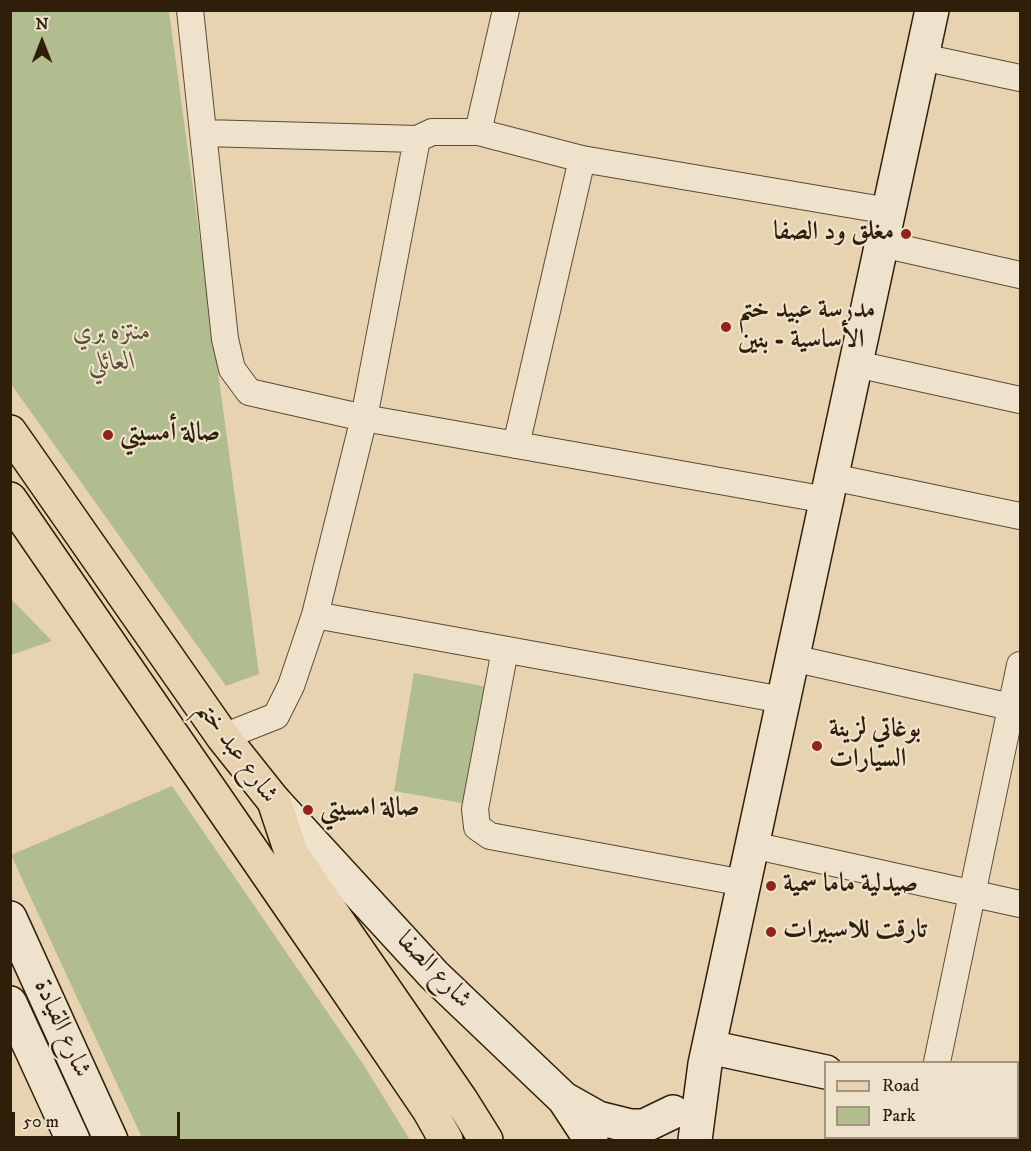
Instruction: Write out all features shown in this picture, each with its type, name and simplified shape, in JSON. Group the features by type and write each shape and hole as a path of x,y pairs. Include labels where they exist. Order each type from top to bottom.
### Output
{"main road":[{"name":"شارع عبد ختم","path":"10,432 223,737 274,801 292,855 455,1091 486,1140"},
{"name":"شارع عبد ختم","path":"10,499 336,973 429,1110 446,1140"}],"street":[{"path":"190,10 225,339 232,369 249,392 364,418 516,445 1020,516"},
{"path":"478,132 506,10"},
{"path":"695,1140 707,1055 932,10"},
{"path":"922,57 1020,78"},
{"path":"204,133 417,139 432,132 478,132 582,159 889,211"},
{"path":"223,737 276,716 291,686 315,615 364,418 417,139"},
{"path":"516,445 582,159"},
{"path":"882,244 1020,275"},
{"path":"856,363 1020,400"},
{"path":"315,615 783,700"},
{"path":"505,650 475,808 477,827 490,836 744,883"},
{"path":"792,658 1016,708"},
{"path":"937,1061 972,894 1016,708 1020,665"},
{"name":"شارع الصفا","path":"274,801 434,975 564,1099 591,1140"},
{"path":"752,845 1020,904"},
{"name":"شارع القيادة","path":"10,918 111,1140"},
{"name":"شارع القيادة","path":"10,1002 73,1140"},
{"path":"707,1055 824,1072"},
{"path":"564,1099 598,1118 630,1126 666,1126 682,1089 707,1055"}],"green space":[{"name":"منتزه بري العائلي","path":"10,11 169,11 259,674 226,686 11,384"},
{"path":"11,599 52,641 11,655"},
{"path":"414,673 487,687 467,804 394,791"},
{"path":"172,786 363,1064 410,1140 143,1140 11,855"}],"place":[{"name":"مغلق ود الصفا","path":"906,234"},
{"name":"مدرسة عبيد ختم الأساسية - بنين","path":"726,327"},
{"name":"صالة أمسيتي","path":"108,435"},
{"name":"بوغاتي لزينة السيارات","path":"817,746"},
{"name":"صالة امسيتي","path":"308,810"},
{"name":"صيدلية ماما سمية","path":"771,886"},
{"name":"تارقت للاسبيرات","path":"771,932"}]}
